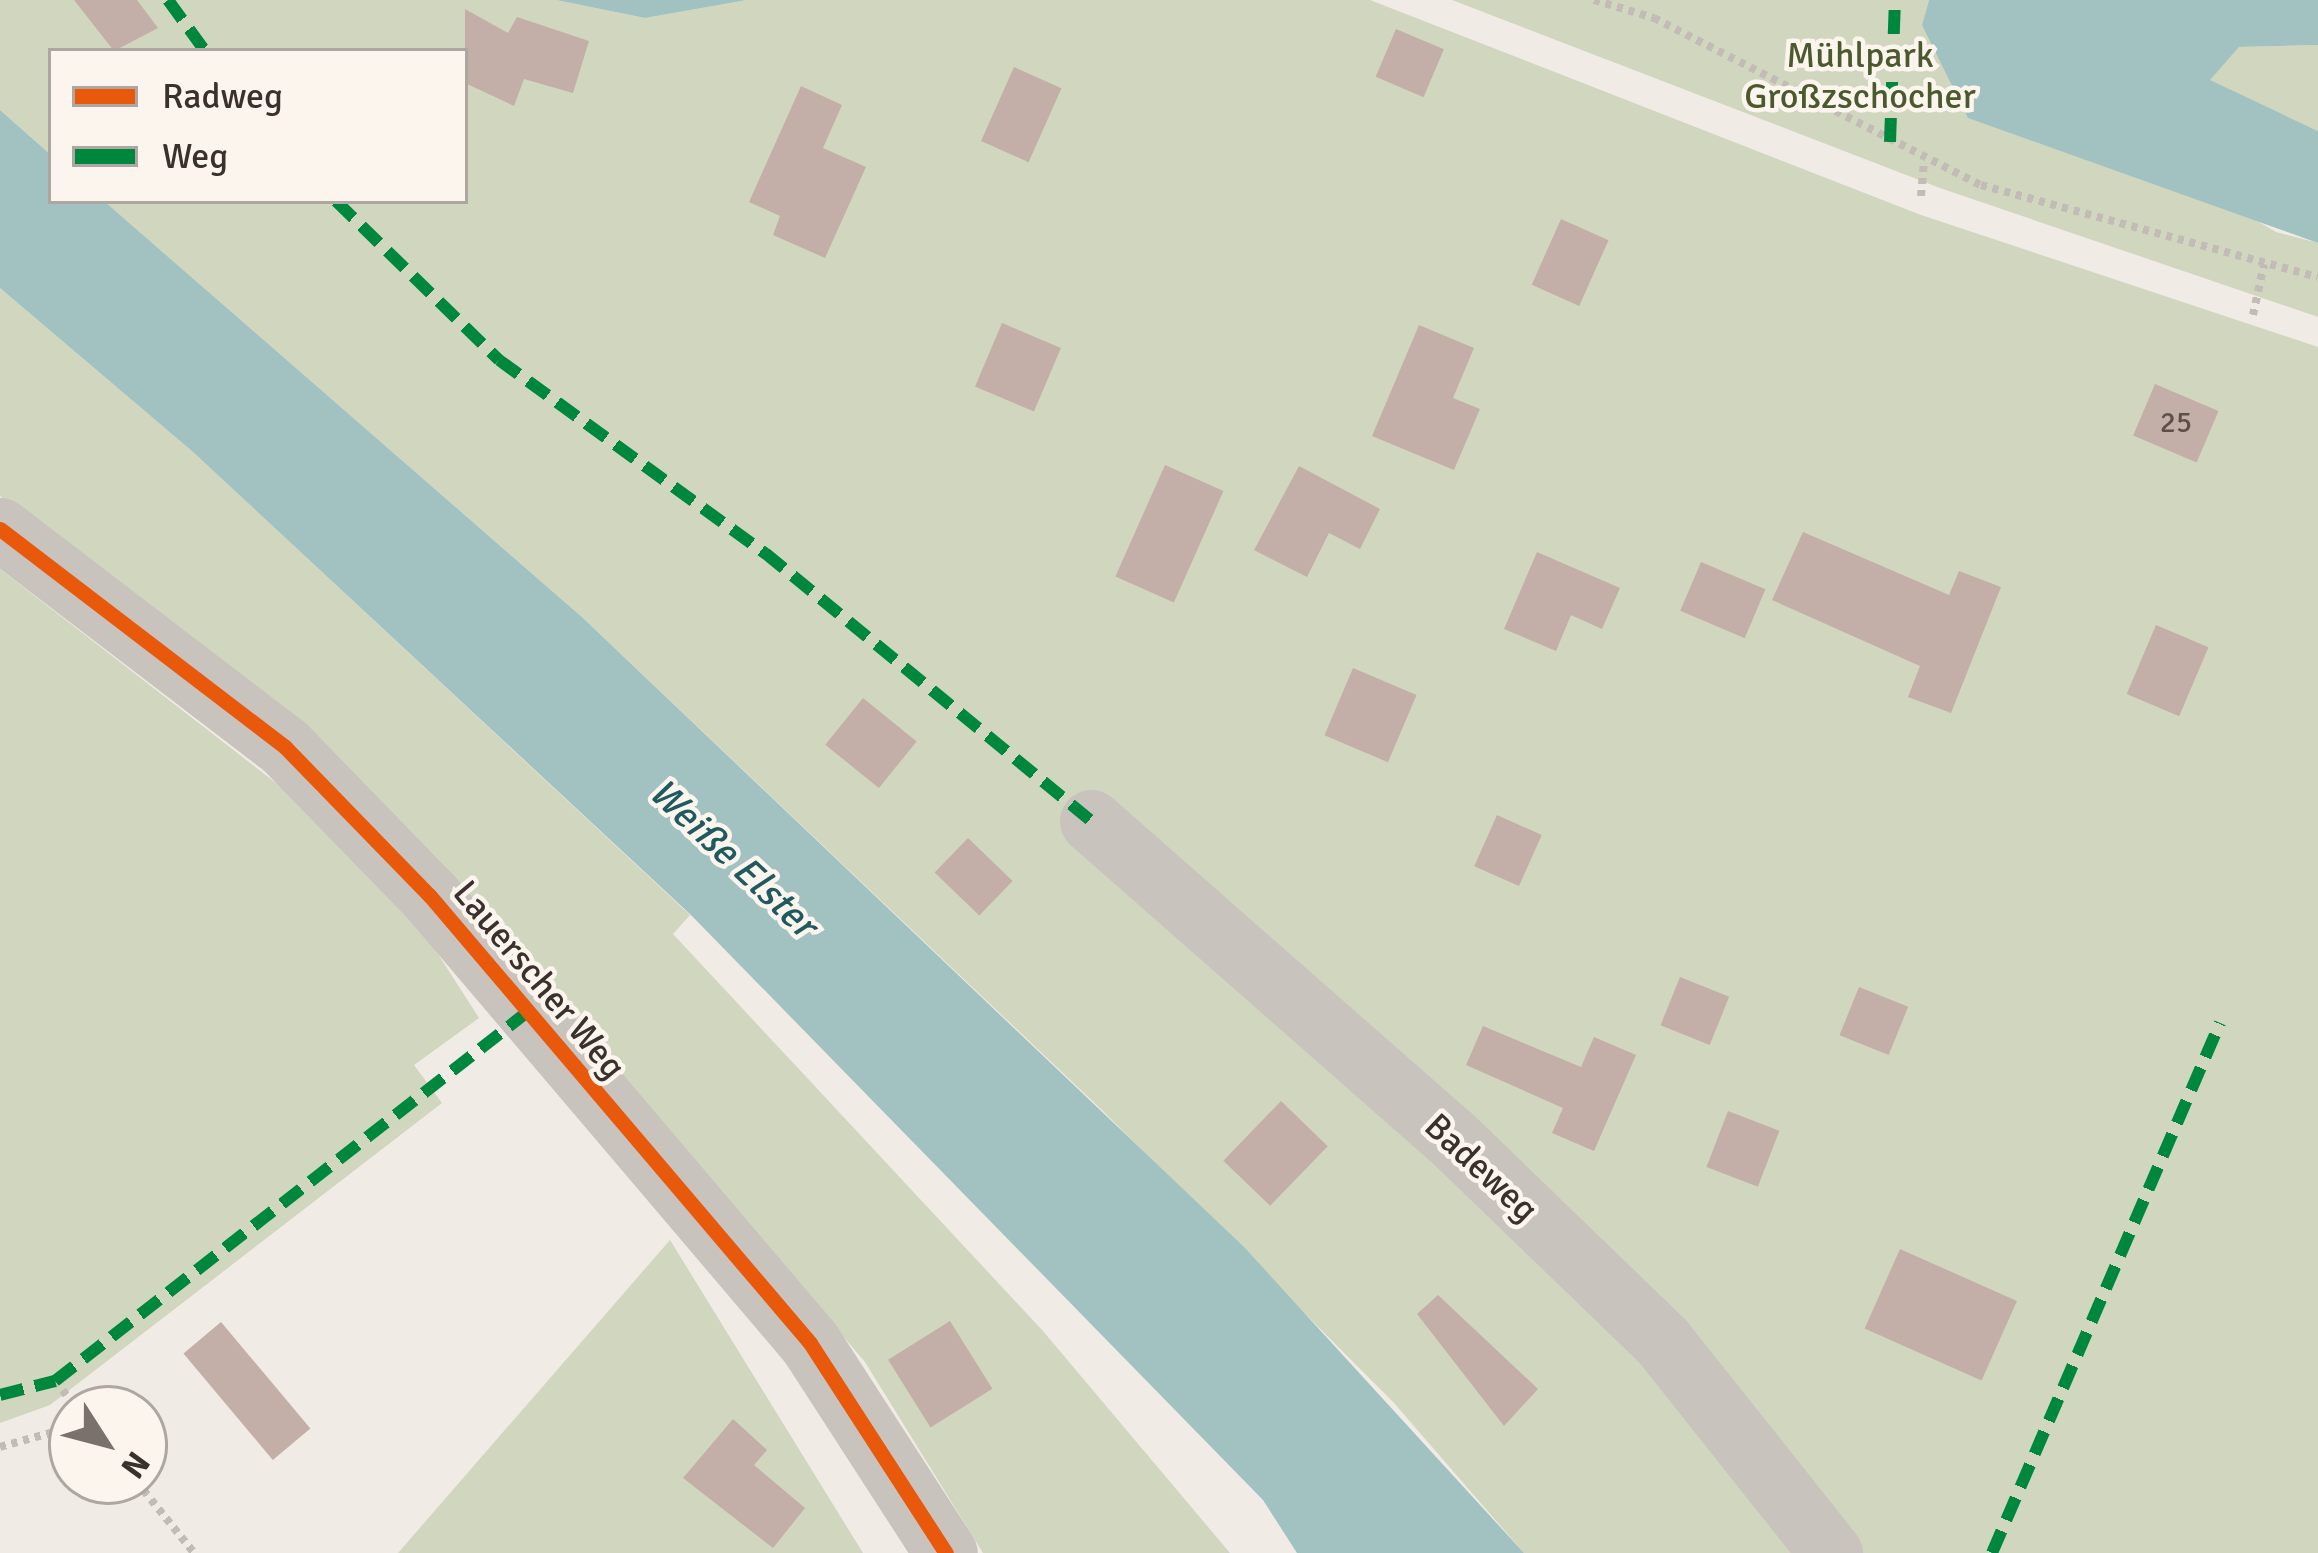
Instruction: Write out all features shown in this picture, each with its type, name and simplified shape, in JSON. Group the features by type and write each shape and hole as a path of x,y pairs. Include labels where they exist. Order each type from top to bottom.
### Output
{"street":[{"name":"Lauerscher Weg","path":"0,529 285,747 430,896 810,1343 946,1553"},
{"name":"Badeweg","path":"1091,821 1450,1136 1663,1342 1831,1553"}],"path":[{"path":"1594,0 1654,18 1924,160 2318,277"},
{"path":"1921,196 1924,160"},
{"path":"2253,315 2264,264"},
{"path":"0,1447 48,1434"},
{"path":"155,1505 194,1553"}],"green space":[{"path":"0,0 556,0 645,18 747,0 1370,0 1921,215 2318,347 2318,1553 1524,1553 1394,1403 1104,1112 583,618 107,204 468,204 468,48 48,48 48,152 0,110"},
{"name":"Mühlpark Großzschocher","path":"1452,0 1929,0 1922,26 2276,232 2318,243 2318,317 1940,188"},
{"path":"2318,45 2318,131 2209,80 2239,47"},
{"path":"0,288 193,452 690,915 673,934 1043,1331 1230,1553 983,1553 865,1362 552,995 0,496"},
{"path":"0,569 307,807 420,926 479,1018 414,1065 442,1103 76,1385 48,1385 48,1406 0,1423"},
{"path":"670,1240 863,1553 398,1553"}],"water":[{"path":"556,0 747,0 645,18"},
{"path":"1929,0 2318,0 2318,45 2239,47 2210,80 2318,131 2318,243 1968,118 1922,25"},
{"name":"Weiße Elster","path":"0,110 48,152 48,204 107,204 583,618 1244,1247 1524,1553 1297,1553 1263,1500 691,915 193,452 0,288"}],"building":[{"path":"74,0 137,0 158,28 112,48"},
{"path":"465,9 508,33 517,17 589,41 573,93 524,79 514,106 468,84"},
{"path":"1396,29 1444,49 1424,97 1376,77"},
{"path":"1014,67 1062,88 1029,162 981,141"},
{"path":"801,86 842,105 823,148 866,167 825,258 773,235 780,216 749,202"},
{"path":"1561,219 1609,240 1579,306 1532,285"},
{"path":"1002,323 1061,348 1034,412 975,387"},
{"path":"1419,325 1474,348 1453,398 1480,409 1454,470 1372,436"},
{"path":"2155,384 2219,411 2197,463 2133,436"},
{"path":"1165,465 1223,491 1174,602 1115,576"},
{"path":"1299,466 1380,509 1360,549 1329,533 1307,577 1254,550"},
{"path":"1803,532 1949,595 1959,571 2001,587 1951,713 1908,697 1920,666 1772,600"},
{"path":"1537,552 1620,588 1602,629 1571,615 1556,651 1504,629"},
{"path":"1701,562 1765,589 1745,638 1680,611"},
{"path":"2156,625 2208,647 2179,716 2127,694"},
{"path":"1353,668 1417,695 1388,762 1324,735"},
{"path":"863,698 917,741 879,788 825,745"},
{"path":"1497,815 1542,835 1519,886 1474,866"},
{"path":"968,838 1013,881 979,916 935,873"},
{"path":"1680,977 1729,997 1710,1045 1661,1025"},
{"path":"1859,987 1908,1007 1889,1055 1840,1035"},
{"path":"1483,1026 1581,1067 1594,1037 1636,1055 1594,1151 1552,1133 1563,1108 1466,1065"},
{"path":"1281,1101 1328,1146 1270,1206 1223,1161"},
{"path":"1728,1111 1779,1131 1758,1187 1706,1167"},
{"path":"1900,1249 2017,1301 1982,1381 1865,1328"},
{"path":"1438,1295 1538,1389 1504,1426 1417,1314"},
{"path":"950,1321 992,1389 930,1428 888,1360"},
{"path":"221,1322 310,1428 273,1460 183,1353"},
{"path":"733,1419 767,1450 754,1465 805,1508 773,1548 683,1478"}],"marked path":[{"path":"168,0 203,48"},
{"path":"1890,142 1895,0"},
{"path":"339,204 499,360 765,553 1091,821"},
{"path":"0,1395 55,1381 526,1013"},
{"path":"1992,1553 2220,1023"}],"cycle path":[{"path":"0,529 285,747 430,896 810,1343 946,1553"}]}
